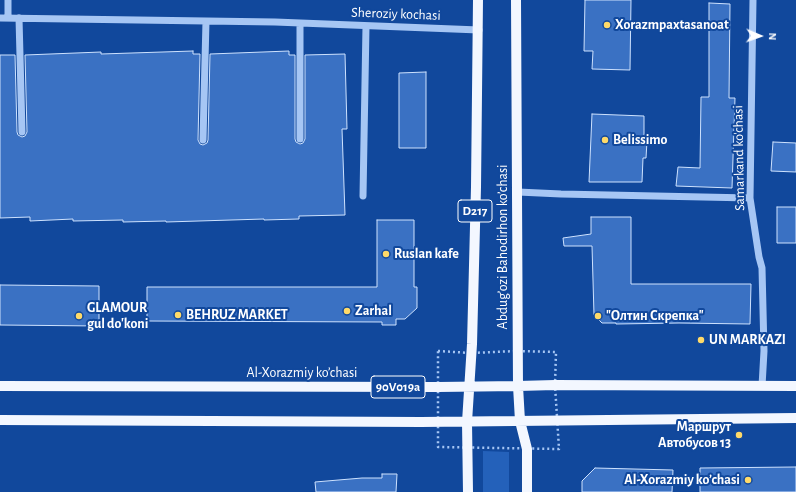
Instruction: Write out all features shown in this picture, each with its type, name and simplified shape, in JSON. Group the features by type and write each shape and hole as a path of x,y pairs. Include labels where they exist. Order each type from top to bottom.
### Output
{"main road":[{"name":"Abdug’ozi Bahodirhon ko’chasi","path":"468,492 467,422 471,353 479,30 478,0"},
{"name":"Abdug’ozi Bahodirhon ko’chasi","path":"516,0 518,386 520,421 527,449 527,492"},
{"name":"Al-Xorazmiy ko’chasi","path":"0,386 796,386"},
{"path":"0,420 467,422 796,418"}],"street":[{"path":"8,0 8,18"},
{"name":"Samarkand ko'chasi","path":"753,0 750,198 762,268 764,351 762,386"},
{"name":"Sheroziy kochasi","path":"0,18 300,23 479,30"},
{"path":"18,18 22,132"},
{"path":"203,140 206,21"},
{"path":"300,23 300,139"},
{"path":"363,196 366,26"},
{"path":"518,192 750,198"}],"path":[{"path":"438,350 471,353 518,351 556,352 555,385 559,449 438,447"}],"shaded area":[{"path":"483,451 509,452 509,492 483,492"}],"building":[{"name":"Xorazmpaxtasanoat","path":"585,0 631,0 630,70 592,69 593,51 584,51"},
{"path":"709,3 730,4 729,98 735,98 732,188 676,186 678,167 700,168 701,97 709,97"},
{"path":"193,51 193,54 200,54 198,140 200,144 203,145 207,143 208,140 210,54 289,51 289,55 295,55 295,139 296,142 300,144 303,143 305,139 305,55 345,54 347,129 342,129 345,215 299,216 299,219 166,222 123,222 123,220 73,221 73,219 30,221 30,217 0,218 0,55 15,55 17,132 18,135 22,137 25,136 27,132 25,55"},
{"path":"426,72 426,148 399,148 399,73"},
{"path":"592,114 644,116 644,141 647,141 646,158 643,158 642,182 589,182"},
{"path":"773,142 796,143 796,172 771,171"},
{"path":"777,207 796,207 796,243 777,243"},
{"path":"591,217 631,217 631,284 751,284 750,324 602,323 594,315 592,246 564,246 563,238 591,234"},
{"path":"377,220 414,220 414,287 417,287 417,308 405,319 396,319 396,325 382,325 382,322 147,321 147,287 377,287"},
{"path":"0,285 99,286 99,326 0,325"},
{"name":"Al-Xorazmiy ko’chasi","path":"796,467 796,492 700,492 700,468"},
{"path":"595,468 673,470 672,492 582,492 582,481"},
{"path":"382,474 397,474 396,492 316,492 315,482 382,478"}],"place":[{"name":"Xorazmpaxtasanoat","path":"607,25"},
{"name":"Belissimo","path":"605,140"},
{"name":"Ruslan kafe","path":"386,254"},
{"name":"Zarhal","path":"347,311"},
{"name":"BEHRUZ MARKET","path":"178,315"},
{"name":"GLAMOUR gul do'koni","path":"79,316"},
{"name":"\"Олтин Скрепка\"","path":"598,316"},
{"name":"UN MARKAZI","path":"701,340"},
{"name":"Маршрут Автобусов 13","path":"739,435"},
{"name":"Al-Xorazmiy ko’chasi","path":"748,480"}]}
